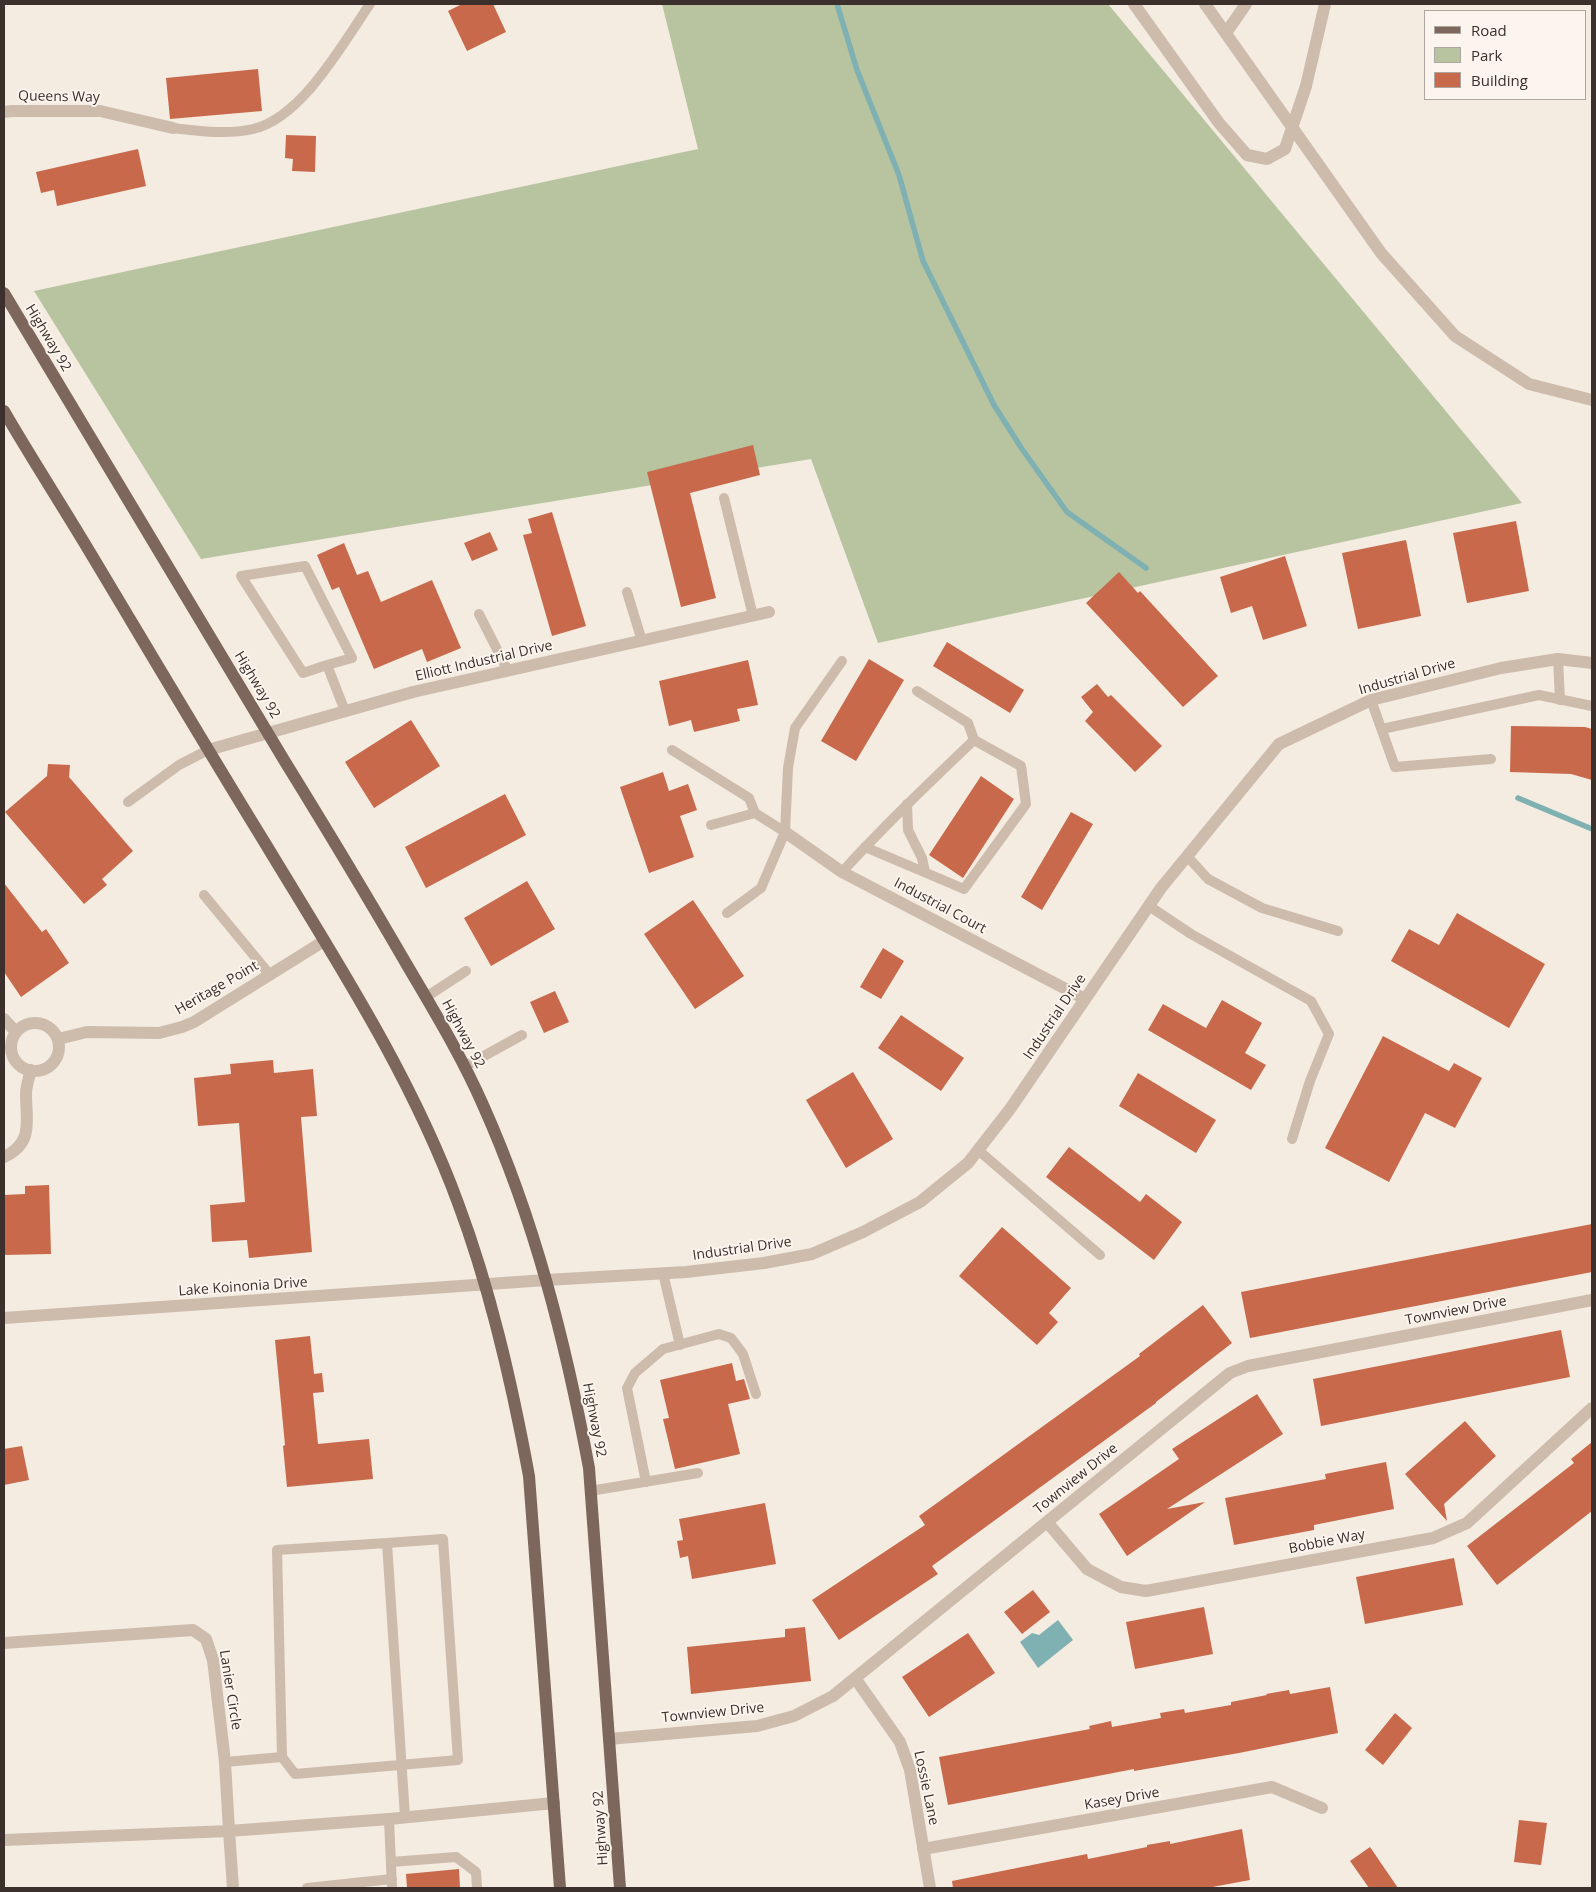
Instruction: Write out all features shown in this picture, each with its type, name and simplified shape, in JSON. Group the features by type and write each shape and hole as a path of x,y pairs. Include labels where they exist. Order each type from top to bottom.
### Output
{"main road":[{"name":"Highway 92","path":"4,293 356,878 450,1038 483,1104 515,1182 546,1280 578,1412 589,1468 620,1888"},
{"path":"4,411 324,941 397,1067 428,1129 458,1203 485,1285 519,1424 529,1476 560,1888"}],"street":[{"path":"1134,4 1219,123 1247,155 1268,159 1285,149 1306,86 1325,4"},
{"path":"1205,4 1381,253 1454,336 1529,384 1592,400"},
{"path":"1226,33 1246,4"},
{"name":"Queens Way","path":"4,112 100,111 173,128"},
{"name":"Elliott Industrial Drive","path":"208,750 413,692 768,612"},
{"name":"Industrial Drive","path":"485,1285 663,1273 764,1263 812,1254 863,1232 920,1202 968,1163 1010,1109 1149,906 1187,856 1279,744 1371,700 1501,668 1558,659 1592,663"},
{"name":"Industrial Court","path":"785,832 842,872 1084,999"},
{"name":"Heritage Point","path":"58,1039 87,1032 159,1033 182,1027 194,1022 324,941"},
{"path":"4,1020 16,1032"},
{"path":"35,1022 49,1027 58,1039 59,1048 57,1056 53,1063 46,1068 31,1070 16,1062 12,1055 12,1039 16,1032 21,1027 35,1022"},
{"path":"4,1156 19,1147 27,1131 26,1092 31,1070"},
{"name":"Lake Koinonia Drive","path":"4,1318 485,1285"},
{"name":"Townview Drive","path":"609,1739 757,1726 794,1716 834,1696 1230,1373 1248,1366 1592,1300"},
{"name":"Bobbie Way","path":"1047,1522 1087,1569 1121,1587 1146,1591 1433,1538 1467,1524 1592,1408"},
{"name":"Lanier Circle","path":"4,1643 193,1630 206,1639 213,1660 225,1762 233,1888"},
{"name":"Lossie Lane","path":"855,1678 900,1742 910,1770 930,1888"},
{"name":"Kasey Drive","path":"923,1849 1272,1787 1322,1808"},
{"path":"4,1840 230,1831 389,1819 554,1803"}],"lane":[{"path":"173,128 232,132 254,129 278,119 329,66 370,4"},
{"path":"724,498 753,616"},
{"path":"305,566 352,658 327,665 303,672 241,576 305,566"},
{"path":"627,592 642,641"},
{"path":"479,614 508,671"},
{"path":"1558,659 1560,700"},
{"path":"728,914 761,888 785,832 788,768 794,728 842,660"},
{"path":"327,665 345,711"},
{"path":"865,847 964,889 1026,804 1021,766 974,740 968,723 917,690"},
{"path":"1382,729 1539,695 1592,706"},
{"path":"1371,700 1395,767 1491,759"},
{"path":"842,872 907,804 974,740"},
{"path":"128,802 179,765 208,750"},
{"path":"672,750 749,798 755,814 785,832"},
{"path":"907,804 908,830 922,858 925,872"},
{"path":"711,825 755,814"},
{"path":"1187,856 1208,879 1262,908 1338,931"},
{"path":"204,895 270,975"},
{"path":"1149,906 1191,934 1311,1002 1329,1034 1310,1081 1292,1139"},
{"path":"426,997 466,971"},
{"path":"464,1067 522,1035"},
{"path":"978,1150 1100,1255"},
{"path":"663,1273 680,1344"},
{"path":"646,1482 627,1388 635,1373 663,1349 720,1334 731,1338 743,1354 756,1394"},
{"path":"590,1491 698,1473"},
{"path":"443,1539 458,1760 295,1774 282,1758 277,1550 387,1543 443,1539"},
{"path":"387,1543 405,1817"},
{"path":"225,1762 282,1758"},
{"path":"307,1888 392,1884 389,1819"},
{"path":"391,1862 456,1857 476,1872 477,1888"}],"green space":[{"path":"662,4 1108,4 1522,503 878,643 811,459 201,559 34,291 698,149"}],"water":[{"path":"1058,1620 1073,1640 1038,1668 1020,1642 1032,1633 1039,1635"}],"building":[{"path":"462,4 493,4 506,32 467,51 448,11"},
{"path":"258,69 262,111 170,119 166,78"},
{"path":"286,135 316,136 315,172 292,171 293,159 285,158"},
{"path":"138,149 146,186 57,206 54,190 41,193 36,172"},
{"path":"753,445 760,475 690,493 716,598 681,607 647,472"},
{"path":"552,512 586,626 552,636 523,535 532,533 528,519"},
{"path":"1516,521 1529,591 1467,603 1453,533"},
{"path":"490,532 498,550 472,561 464,543"},
{"path":"1406,540 1421,616 1358,629 1342,553"},
{"path":"344,543 357,575 368,571 381,602 432,580 461,648 427,662 422,649 374,669 339,587 332,590 317,555"},
{"path":"1285,556 1307,626 1263,640 1252,606 1231,613 1220,577"},
{"path":"1119,572 1138,593 1140,591 1218,676 1183,707 1086,603"},
{"path":"947,642 1024,690 1010,713 933,666"},
{"path":"869,659 904,680 856,761 821,741"},
{"path":"748,660 758,705 737,709 740,721 694,732 691,720 669,726 659,681"},
{"path":"1097,684 1108,697 1111,695 1162,746 1135,772 1085,721 1093,712 1081,697"},
{"path":"411,720 440,766 374,808 345,762"},
{"path":"1511,726 1585,727 1592,729 1592,780 1571,774 1510,772"},
{"path":"48,764 70,765 69,777 133,851 102,879 107,885 84,904 5,812 47,776"},
{"path":"663,772 669,791 688,784 697,810 680,816 694,857 649,873 620,787"},
{"path":"981,776 1014,799 963,878 929,855"},
{"path":"505,794 526,835 426,888 405,847"},
{"path":"1071,812 1093,824 1042,910 1021,897"},
{"path":"527,881 555,929 491,966 464,918"},
{"path":"4,883 42,932 46,929 69,963 21,997 4,972"},
{"path":"693,900 744,976 695,1009 644,934"},
{"path":"1457,913 1545,964 1509,1028 1391,961 1409,929 1439,945"},
{"path":"883,948 904,961 881,999 860,987"},
{"path":"555,991 569,1022 544,1033 530,1002"},
{"path":"1222,1000 1262,1023 1245,1053 1266,1065 1251,1090 1148,1030 1163,1004 1206,1028"},
{"path":"901,1015 964,1058 941,1091 878,1048"},
{"path":"1383,1036 1449,1071 1454,1063 1482,1078 1455,1128 1425,1113 1389,1182 1325,1148"},
{"path":"273,1060 274,1073 313,1069 317,1116 301,1117 312,1252 249,1258 247,1240 212,1242 210,1205 245,1202 239,1123 198,1126 194,1078 231,1074 230,1064"},
{"path":"853,1072 893,1139 846,1168 806,1100"},
{"path":"1138,1073 1216,1120 1196,1153 1119,1106"},
{"path":"1069,1147 1140,1202 1146,1194 1182,1222 1154,1260 1046,1177"},
{"path":"49,1185 51,1254 4,1255 4,1195 25,1194 25,1186"},
{"path":"1592,1224 1592,1272 1250,1338 1241,1292"},
{"path":"1002,1227 1071,1288 1049,1313 1058,1322 1037,1345 959,1276"},
{"path":"1203,1305 1232,1343 1156,1403 932,1566 938,1574 839,1640 812,1600 925,1525 919,1516 1140,1356 1139,1354"},
{"path":"1561,1330 1570,1377 1321,1426 1313,1379"},
{"path":"310,1336 314,1374 322,1373 324,1392 313,1393 318,1444 369,1439 373,1479 287,1487 275,1340"},
{"path":"732,1363 736,1381 744,1379 750,1399 728,1404 740,1454 675,1469 663,1419 669,1418 660,1380"},
{"path":"1257,1394 1283,1434 1167,1509 1205,1502 1127,1556 1099,1514 1179,1459 1172,1449"},
{"path":"1465,1421 1496,1456 1444,1504 1447,1521 1405,1474"},
{"path":"1592,1442 1592,1511 1497,1585 1467,1546 1574,1463 1571,1459"},
{"path":"22,1446 29,1480 4,1485 4,1449"},
{"path":"1386,1462 1394,1509 1314,1525 1314,1530 1234,1545 1225,1498 1326,1479 1325,1474"},
{"path":"765,1503 776,1564 692,1579 688,1556 680,1558 677,1541 683,1540 679,1519"},
{"path":"1454,1558 1463,1605 1365,1624 1356,1577"},
{"path":"1033,1590 1050,1612 1022,1634 1004,1612"},
{"path":"1204,1607 1213,1654 1135,1669 1126,1622"},
{"path":"805,1627 811,1681 691,1694 687,1647 785,1637 785,1629"},
{"path":"968,1633 995,1673 929,1717 902,1677"},
{"path":"1330,1687 1338,1733 1239,1753 1134,1771 1134,1769 948,1805 939,1757 1090,1729 1089,1726 1111,1721 1112,1727 1161,1718 1160,1713 1184,1709 1185,1713 1231,1705 1231,1702 1266,1694 1289,1690 1290,1694"},
{"path":"1395,1713 1412,1728 1383,1765 1365,1750"},
{"path":"1519,1820 1547,1823 1541,1865 1514,1862"},
{"path":"1242,1829 1250,1880 1207,1888 953,1888 952,1881 1087,1854 1088,1859 1147,1847 1147,1845 1170,1841 1170,1844"},
{"path":"1370,1847 1398,1888 1369,1888 1350,1861"},
{"path":"459,1869 460,1888 407,1888 406,1874"}],"waterway":[{"path":"837,4 857,70 899,175 923,261 994,405 1022,449 1067,512 1146,568"},
{"path":"1518,798 1592,829"}]}
